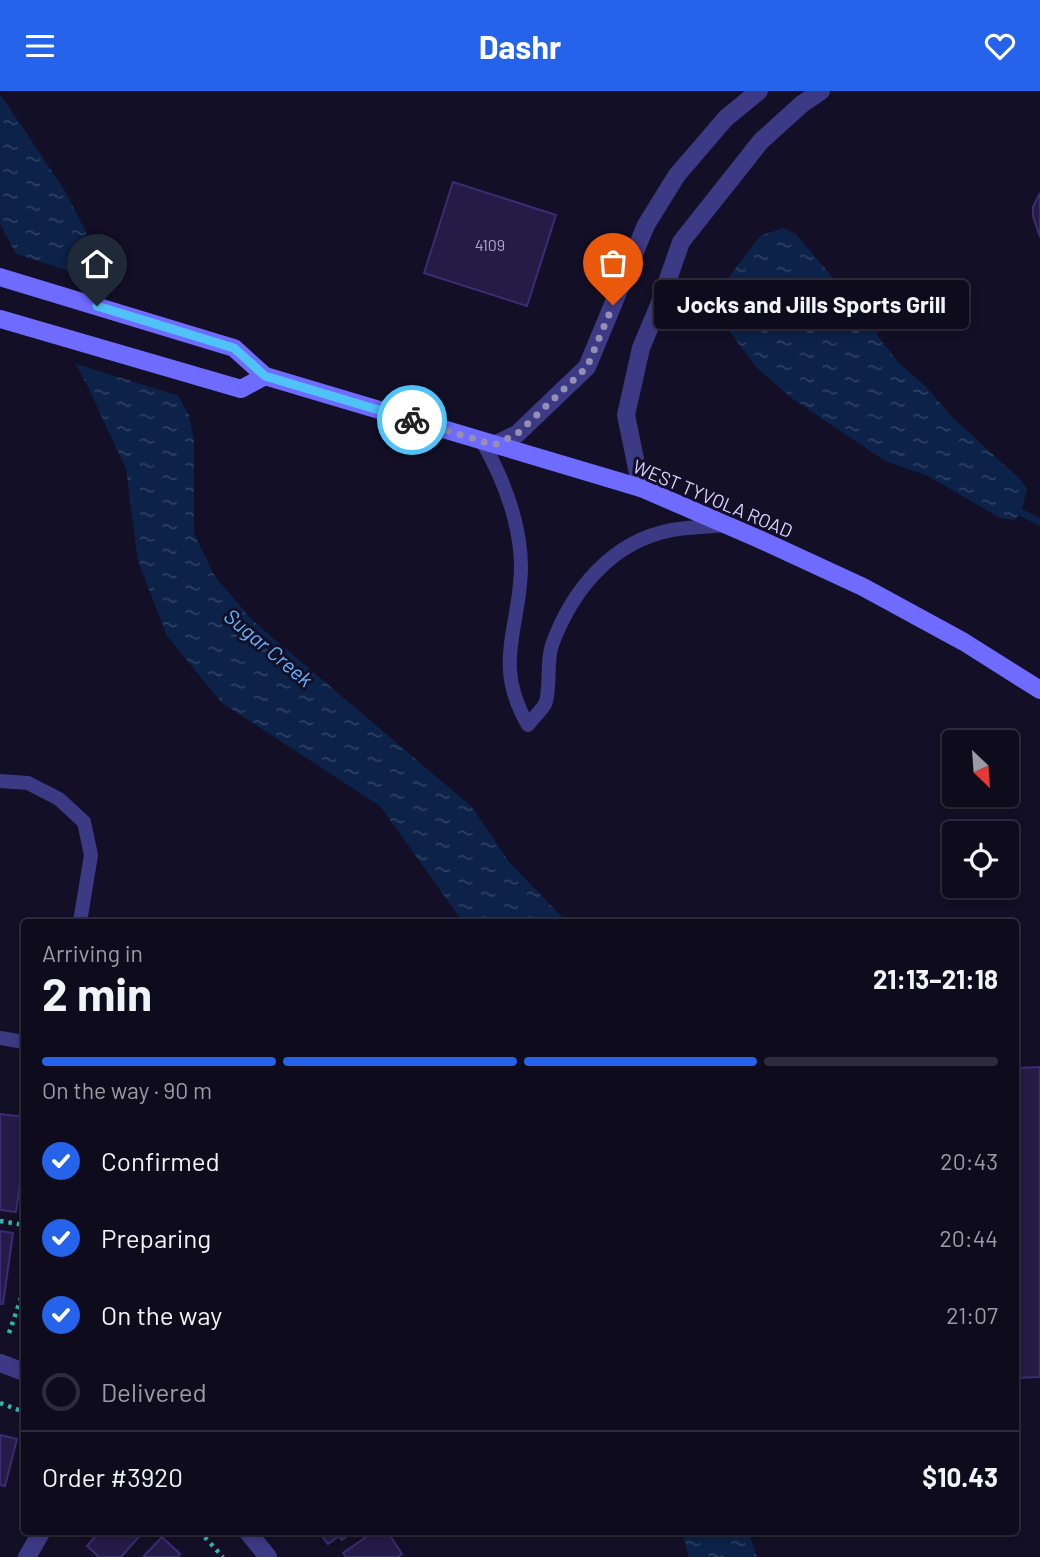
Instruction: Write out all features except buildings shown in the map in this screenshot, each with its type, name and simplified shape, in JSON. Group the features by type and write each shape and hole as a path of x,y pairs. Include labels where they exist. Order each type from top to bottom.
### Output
{"main road":[{"name":"WEST TYVOLA ROAD","path":"0,277 234,348 265,376 640,488 863,587 964,642 1040,690"},
{"path":"0,319 241,389 265,376"}],"street":[{"path":"488,443 517,434 587,367 646,225 677,175 726,118 758,91"},
{"path":"640,488 626,415 641,348 681,242 761,141 802,104 821,91"},
{"path":"0,1363 21,1371"},
{"path":"27,1557 41,1535"},
{"path":"250,1535 268,1557"}],"lane":[{"path":"488,443 502,476 517,525 521,572 509,652 509,671 517,708 528,725 546,702 548,663 552,646 576,596 603,563 633,543 670,530 726,525"},
{"path":"0,781 28,783 59,799 84,822 91,855 80,919"},
{"path":"0,1038 21,1042"}],"path":[{"path":"0,1220 21,1224"},
{"path":"9,1333 21,1290"},
{"path":"0,1403 21,1411"},
{"path":"203,1535 223,1557"}],"water":[{"name":"Sugar Creek","path":"0,94 65,191 99,258 189,415 194,441 194,533 214,575 253,621 472,807 509,862 564,919 461,919 380,806 222,703 167,636 138,561 126,469 88,387 0,224"},
{"path":"783,228 796,234 863,313 882,321 877,335 898,362 926,387 952,417 1020,479 1027,489 1021,512 1015,520 1000,518 928,476 885,461 793,399 756,367 724,324 717,303 724,283 760,236"},
{"path":"682,1535 749,1535 757,1557 689,1557"}],"pier":[{"path":"11,252 120,288 183,397 70,362"}],"waterway":[{"path":"1014,509 1040,522"}],"way so far":[{"path":"412,420 494,445 517,434 587,367 613,305"}],"place":[{"name":"Jocks and Jills Sports Grill","path":"613,305"}],"route":[{"path":"97,306 234,348 265,376 412,420"}]}
